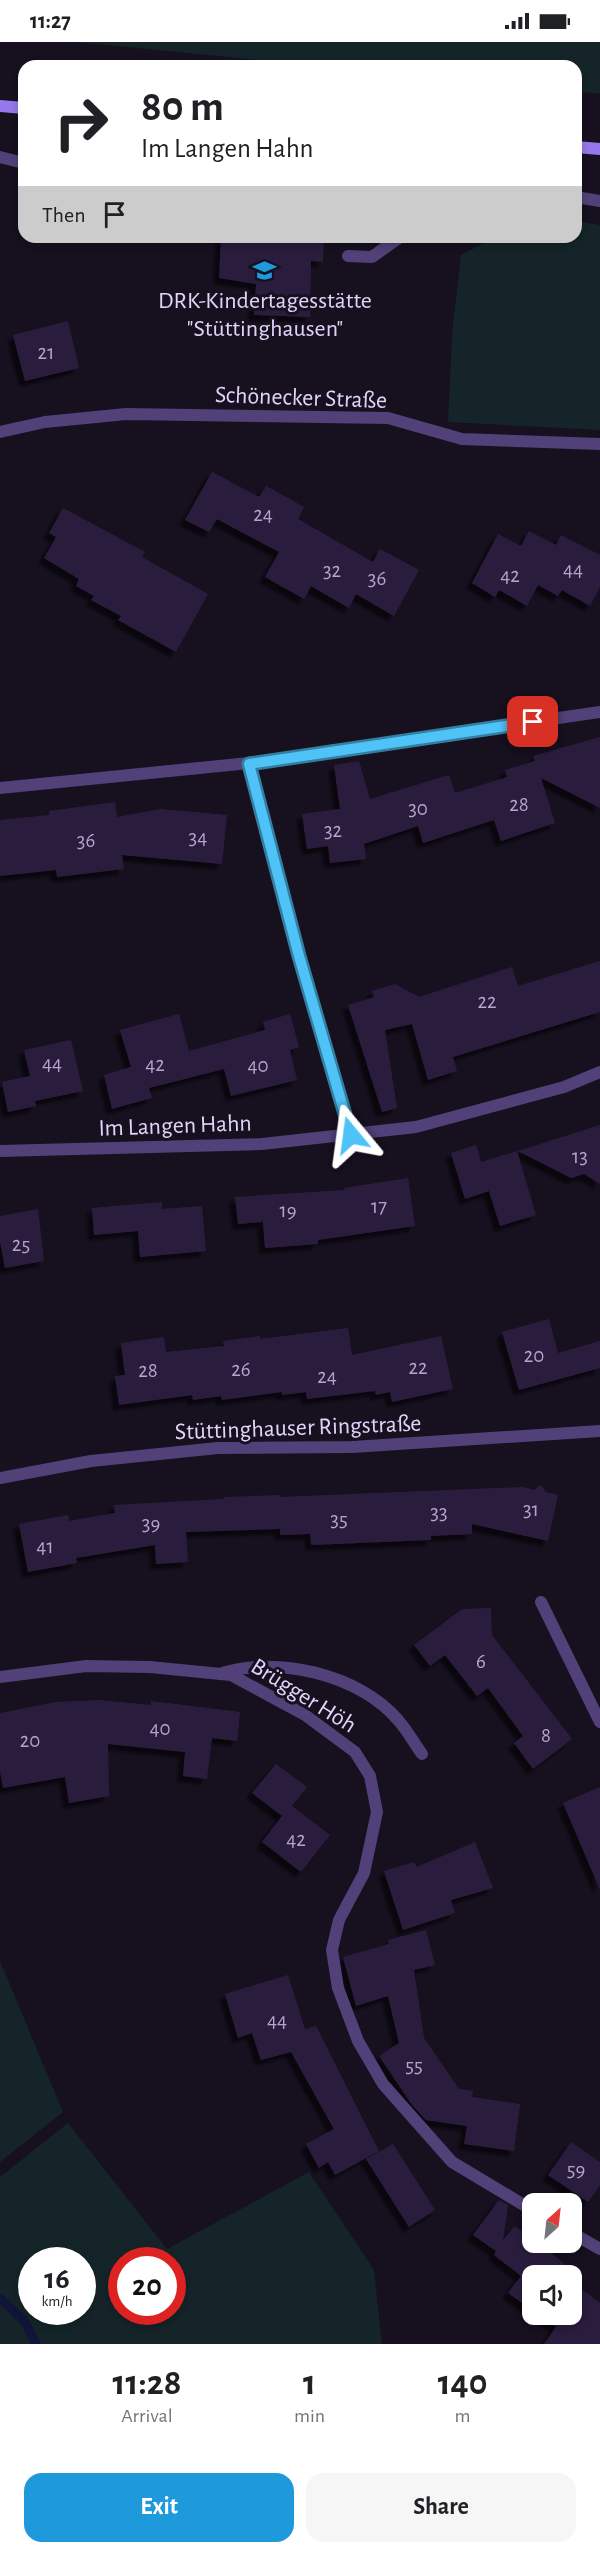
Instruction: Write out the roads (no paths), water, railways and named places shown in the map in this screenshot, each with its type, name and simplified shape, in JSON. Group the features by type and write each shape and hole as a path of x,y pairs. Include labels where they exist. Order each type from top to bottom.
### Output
{"street":[{"path":"0,106 18,108"},
{"path":"582,148 600,149"},
{"path":"0,158 18,162"},
{"path":"582,198 600,201"},
{"path":"348,256 372,257 392,243"},
{"name":"Schönecker Straße","path":"0,432 45,422 126,414 388,418 462,439 600,444"},
{"path":"0,788 249,764 600,712"},
{"path":"249,764 299,956 351,1135"},
{"name":"Im Langen Hahn","path":"0,1151 262,1144 416,1127 564,1087 600,1072"},
{"name":"Stüttinghauser Ringstraße","path":"0,1478 91,1461 218,1448 352,1447 600,1431"},
{"path":"541,1602 600,1722"},
{"name":"Brügger Höh","path":"0,1677 86,1666 150,1666 231,1674 305,1715 355,1752 370,1776 377,1812 364,1873 339,1920 332,1950 338,1988 358,2041 383,2084 452,2162 522,2204"},
{"path":"219,1674 239,1667 277,1666 322,1673 363,1691 397,1718 422,1754"},
{"path":"582,2239 600,2249"}],"waterway":[{"path":"1,2299 25,2322 36,2344"}],"place":[{"name":"DRK-Kindertagesstätte \"Stüttinghausen\"","path":"265,270"}]}
